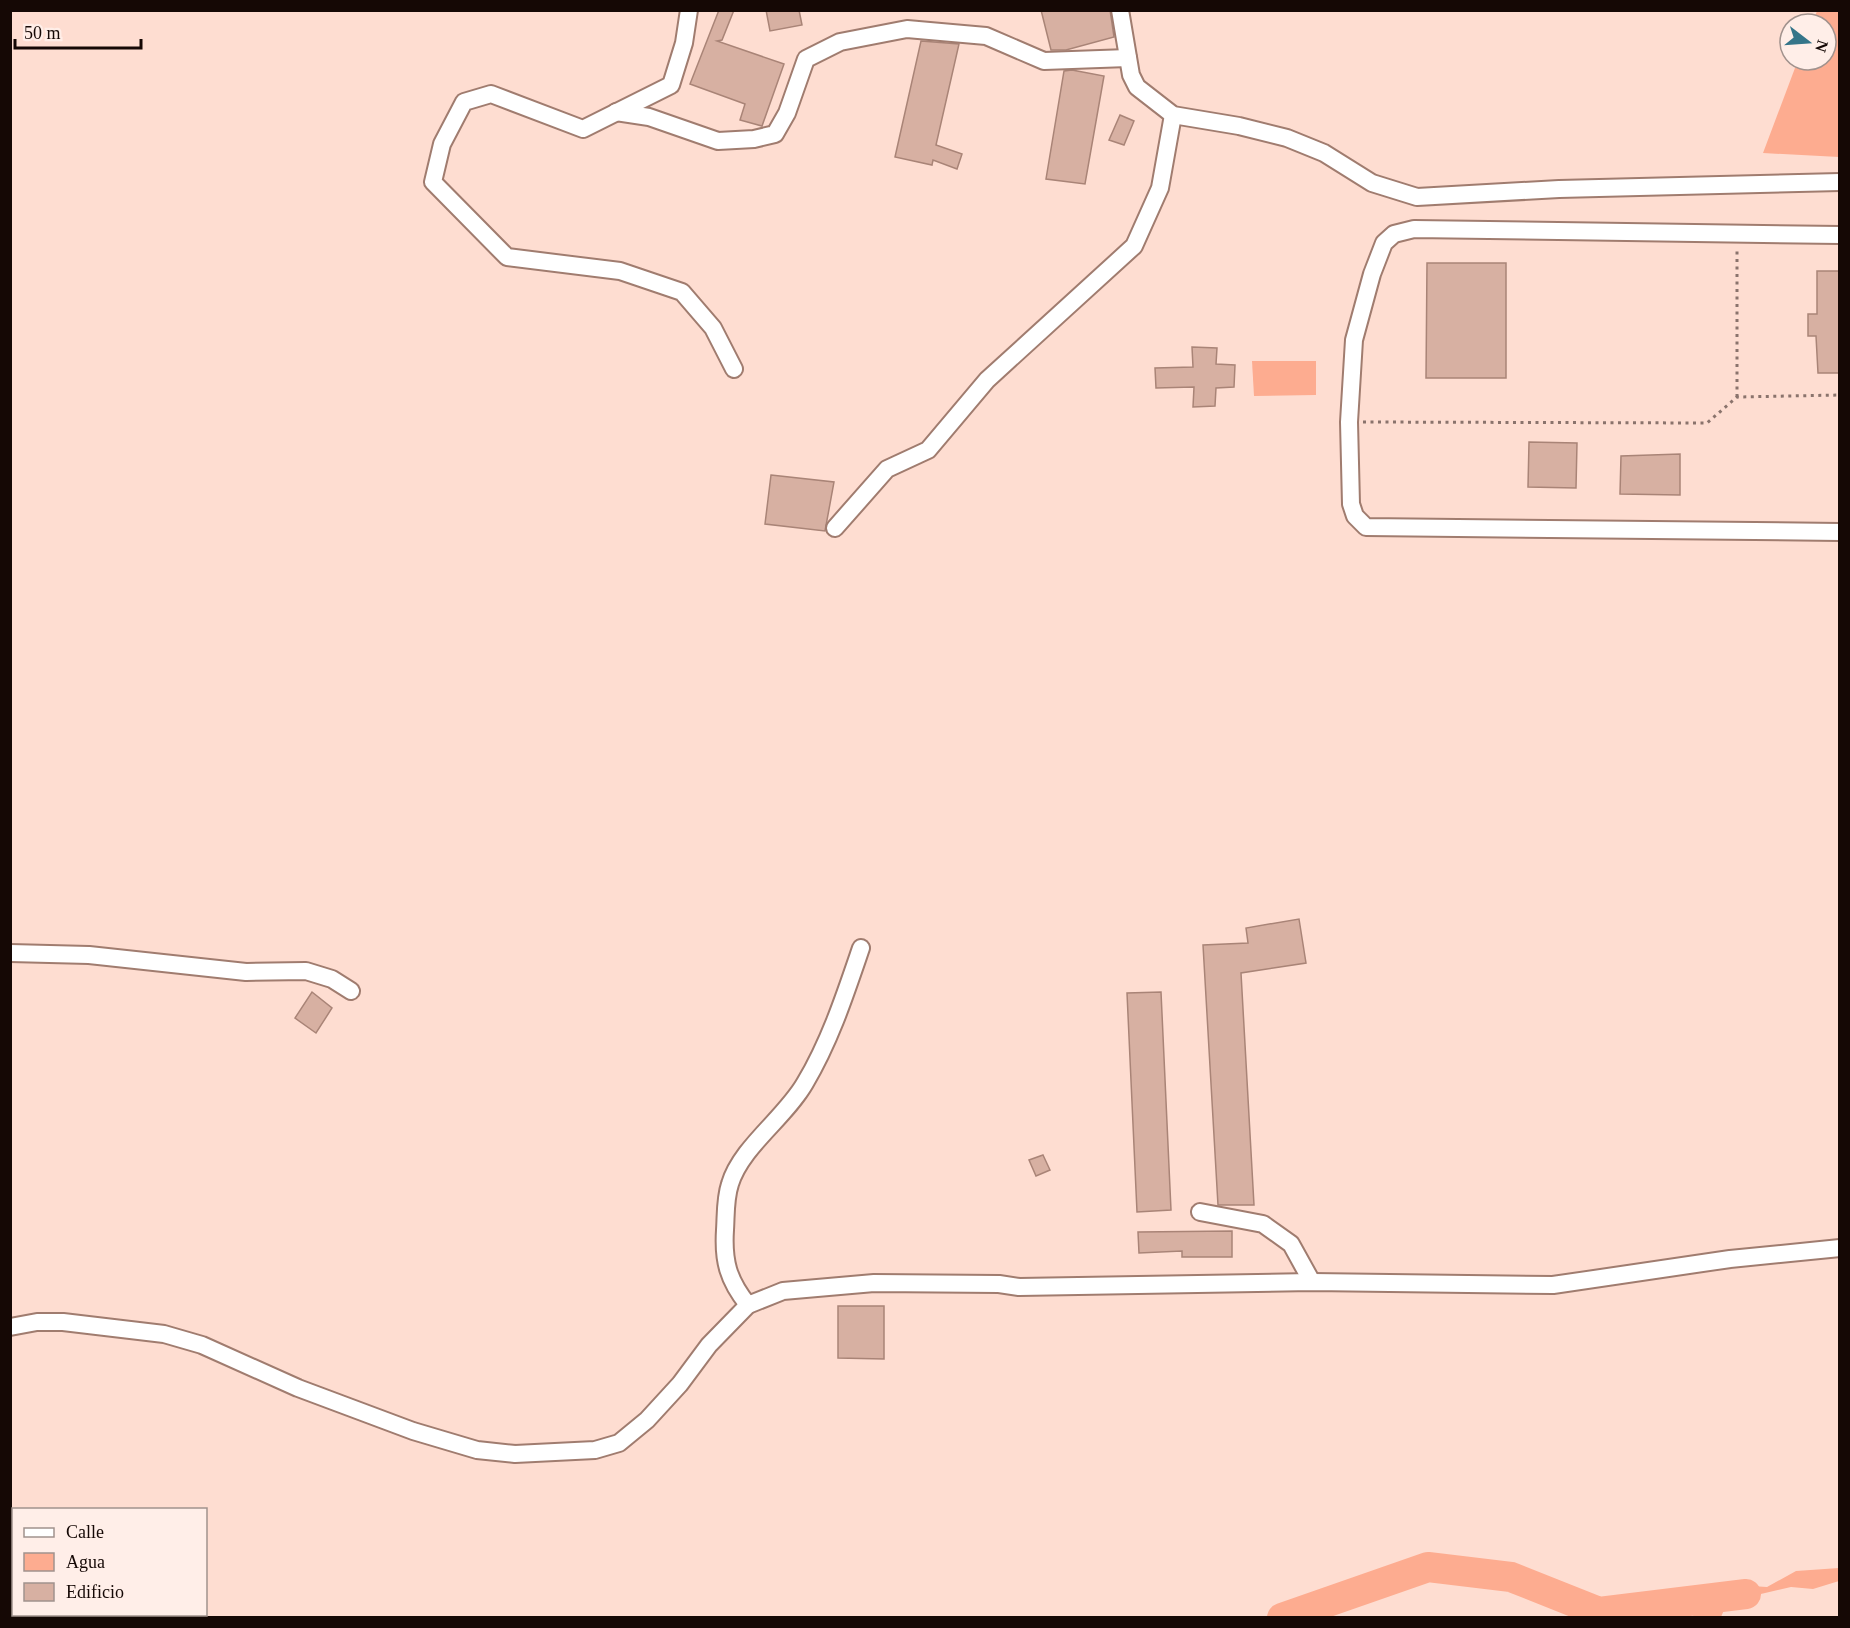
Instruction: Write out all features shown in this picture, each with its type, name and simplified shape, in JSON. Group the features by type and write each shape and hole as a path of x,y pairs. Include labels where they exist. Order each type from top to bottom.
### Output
{"street":[{"path":"689,10 684,43 671,85 583,129 491,94 464,102 442,144 433,182 507,257 620,271 682,292 713,328 734,369"},
{"path":"1120,10 1131,75 1137,87 1173,115 1239,126 1287,138 1324,153 1372,183 1417,197 1559,189 1839,182"},
{"path":"616,112 649,117 718,141 754,139 775,134 787,113 807,59 840,42 908,29 986,36 1044,61 1128,58"},
{"path":"835,528 887,469 928,450 987,380 1134,246 1160,188 1173,115"},
{"path":"1839,236 1414,229 1394,234 1384,243 1372,274 1354,340 1349,422 1351,504 1355,516 1366,527 1839,532"},
{"path":"748,1305 735,1288 724,1256 730,1183 744,1158 794,1103 816,1065 838,1015 861,948"},
{"path":"10,953 89,955 246,972 306,971 332,979 351,991"},
{"path":"1200,1212 1263,1224 1291,1244 1312,1282"},
{"path":"10,1327 37,1322 63,1322 164,1334 202,1345 298,1388 413,1431 477,1450 515,1454 595,1450 619,1443 647,1420 680,1384 709,1345 748,1305 783,1291 874,1283 999,1284 1019,1287 1312,1282 1553,1285 1730,1259 1839,1248"}],"path":[{"path":"1737,234 1737,397"},
{"path":"1349,422 1707,423 1737,397 1839,394"}],"water":[{"path":"1839,11 1839,157 1763,153 1793,72 1838,72 1838,12 1817,12"},
{"path":"1252,361 1316,361 1316,395 1254,396"},
{"path":"1839,1568 1839,1581 1813,1589 1791,1587 1748,1597 1724,1610 1721,1617 1692,1617 1705,1601 1735,1585 1767,1587 1796,1571"}],"building":[{"path":"719,10 734,10 722,40 717,41 784,64 762,126 740,120 745,104 690,84"},
{"path":"766,10 799,10 802,25 770,31"},
{"path":"1041,10 1110,10 1114,37 1066,50 1051,50"},
{"path":"921,41 959,44 936,145 962,154 957,169 933,160 932,165 895,157"},
{"path":"1072,70 1104,76 1085,184 1046,179 1064,71"},
{"path":"1120,115 1134,121 1124,145 1109,140"},
{"path":"1427,263 1506,263 1506,378 1426,378"},
{"path":"1817,271 1839,271 1839,373 1818,373 1816,336 1808,336 1808,314 1817,314"},
{"path":"1192,347 1217,348 1216,364 1235,365 1234,387 1216,388 1215,406 1193,407 1194,387 1156,388 1155,368 1193,367"},
{"path":"1529,442 1577,443 1576,488 1528,487"},
{"path":"1680,454 1680,495 1620,494 1621,456"},
{"path":"771,475 834,482 825,531 765,524"},
{"path":"1299,919 1306,963 1241,973 1254,1205 1218,1205 1203,945 1248,943 1246,928"},
{"path":"312,992 332,1008 316,1033 295,1018"},
{"path":"1161,992 1171,1210 1137,1212 1127,993"},
{"path":"1043,1155 1050,1170 1036,1176 1029,1160"},
{"path":"1232,1231 1232,1257 1182,1257 1182,1251 1139,1253 1138,1232"},
{"path":"838,1306 884,1306 884,1359 838,1358"}],"waterway":[{"path":"1282,1618 1428,1567 1511,1577 1599,1612 1746,1594"}]}
